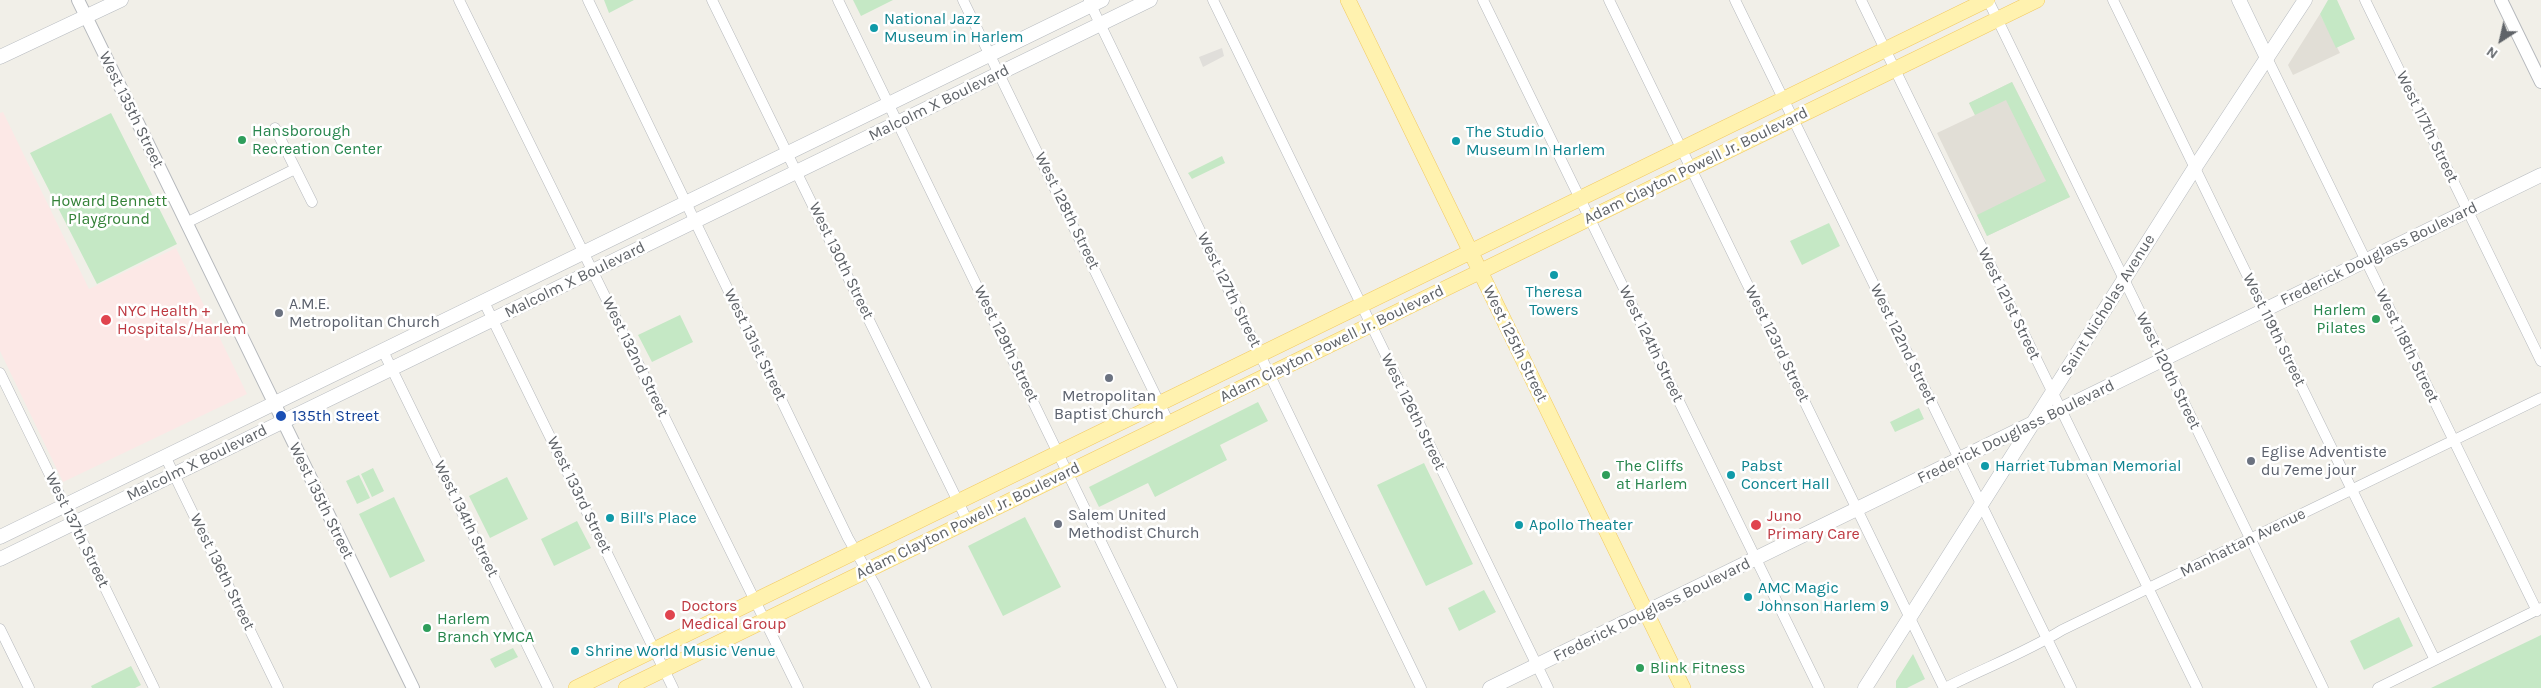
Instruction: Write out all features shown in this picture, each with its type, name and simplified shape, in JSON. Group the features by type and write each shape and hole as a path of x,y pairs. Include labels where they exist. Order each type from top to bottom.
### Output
{"main road":[{"path":"0,57 121,0"},
{"name":"Malcolm X Boulevard","path":"0,559 1150,0"},
{"name":"West 125th Street","path":"1348,0 1683,688"},
{"name":"Adam Clayton Powell Jr. Boulevard","path":"576,688 1988,0"},
{"name":"Adam Clayton Powell Jr. Boulevard","path":"626,688 1372,326 1480,271 2037,0"},
{"name":"West 118th Street","path":"2238,0 2267,58"},
{"name":"Saint Nicholas Avenue","path":"1865,688 2194,169 2305,0"},
{"name":"Malcolm X Boulevard","path":"0,537 484,302 1094,2"},
{"name":"Frederick Douglass Boulevard","path":"1490,688 2541,176"}],"street":[{"name":"West 135th Street","path":"78,0 413,688"},
{"name":"West 132nd Street","path":"459,0 798,688"},
{"name":"West 131st Street","path":"588,0 856,551 926,688"},
{"name":"West 130th Street","path":"712,0 968,522"},
{"name":"West 129th Street","path":"838,0 1172,688"},
{"name":"West 128th Street","path":"963,0 1169,423"},
{"name":"West 126th Street","path":"1213,0 1548,688"},
{"name":"West 124th Street","path":"1483,0 1819,688"},
{"name":"West 123rd Street","path":"1609,0 1945,688"},
{"name":"West 122nd Street","path":"1735,0 2071,688"},
{"name":"West 121st Street","path":"1861,0 2197,688"},
{"name":"West 120th Street","path":"1988,0 2322,688"},
{"name":"West 119th Street","path":"2113,0 2435,660"},
{"name":"West 117th Street","path":"2365,0 2541,361"},
{"path":"2501,0 2541,82"},
{"name":"West 127th Street","path":"1094,2 1100,24 1421,688"},
{"name":"West 118th Street","path":"2267,58 2539,610"},
{"path":"275,128 312,202"},
{"path":"186,223 295,169"},
{"name":"West 133rd Street","path":"484,302 673,688"},
{"name":"West 134th Street","path":"383,350 548,688"},
{"name":"West 137th Street","path":"0,373 154,688"},
{"name":"Manhattan Avenue","path":"1945,688 2541,398"},
{"name":"West 136th Street","path":"165,456 278,688"},
{"path":"2378,688 2539,610"},
{"path":"0,629 29,688"}],"shaded area":[{"path":"2320,14 2340,53 2293,75 2288,65"},
{"path":"1222,48 1224,56 1203,67 1199,57"},
{"path":"2012,82 2070,197 1987,236 1937,133 1975,115 1969,103"},
{"name":"NYC Health + Hospitals/Harlem","path":"3,112 89,289 176,248 247,394 63,482 0,351 0,113"}],"green space":[{"path":"604,0 634,0 609,13"},
{"path":"853,0 893,0 861,16"},
{"path":"2328,0 2337,0 2355,39 2336,48 2320,14"},
{"path":"2012,82 2070,197 1987,236 1977,215 2046,181 2006,100 1975,115 1969,103"},
{"name":"Howard Bennett Playground","path":"111,113 177,244 97,284 30,153"},
{"path":"1222,156 1225,163 1192,179 1188,173"},
{"path":"1829,223 1840,246 1802,265 1790,241"},
{"path":"680,315 693,342 652,362 638,335"},
{"path":"1258,402 1268,421 1220,445 1227,460 1155,497 1148,483 1099,507 1089,487"},
{"path":"1919,408 1924,419 1895,432 1890,422"},
{"path":"1424,463 1473,564 1426,586 1377,485"},
{"path":"373,468 384,491 372,497 361,474"},
{"path":"359,475 370,498 357,504 346,481"},
{"path":"507,477 528,519 490,538 469,496"},
{"path":"394,497 425,561 390,578 359,514"},
{"path":"1025,517 1061,587 1003,616 968,546"},
{"path":"577,521 591,548 554,566 541,539"},
{"path":"1484,590 1496,612 1459,631 1448,608"},
{"path":"2399,617 2413,646 2364,670 2350,641"},
{"path":"2541,635 2541,688 2431,688 2537,637"},
{"path":"513,648 518,657 495,668 490,659"},
{"path":"1913,654 1925,679 1907,688 1896,688 1896,681"},
{"path":"131,666 141,685 135,688 92,688 91,686"}],"place":[{"name":"National Jazz Museum in Harlem","path":"874,28"},
{"name":"Hansborough Recreation Center","path":"242,140"},
{"name":"The Studio Museum In Harlem","path":"1456,141"},
{"name":"Theresa Towers","path":"1554,275"},
{"name":"A.M.E. Metropolitan Church","path":"279,313"},
{"name":"Harlem Pilates","path":"2376,319"},
{"name":"NYC Health + Hospitals/Harlem","path":"106,320"},
{"name":"Metropolitan Baptist Church","path":"1109,378"},
{"name":"135th Street","path":"281,416"},
{"name":"Eglise Adventiste du 7eme jour","path":"2251,461"},
{"name":"Harriet Tubman Memorial","path":"1985,466"},
{"name":"The Cliffs at Harlem","path":"1606,475"},
{"name":"Pabst Concert Hall","path":"1731,475"},
{"name":"Bill's Place","path":"610,518"},
{"name":"Salem United Methodist Church","path":"1058,524"},
{"name":"Apollo Theater","path":"1519,525"},
{"name":"Juno Primary Care","path":"1756,525"},
{"name":"AMC Magic Johnson Harlem 9","path":"1748,597"},
{"name":"Doctors Medical Group","path":"670,615"},
{"name":"Harlem Branch YMCA","path":"427,628"},
{"name":"Shrine World Music Venue","path":"575,651"},
{"name":"Blink Fitness","path":"1640,668"}]}
